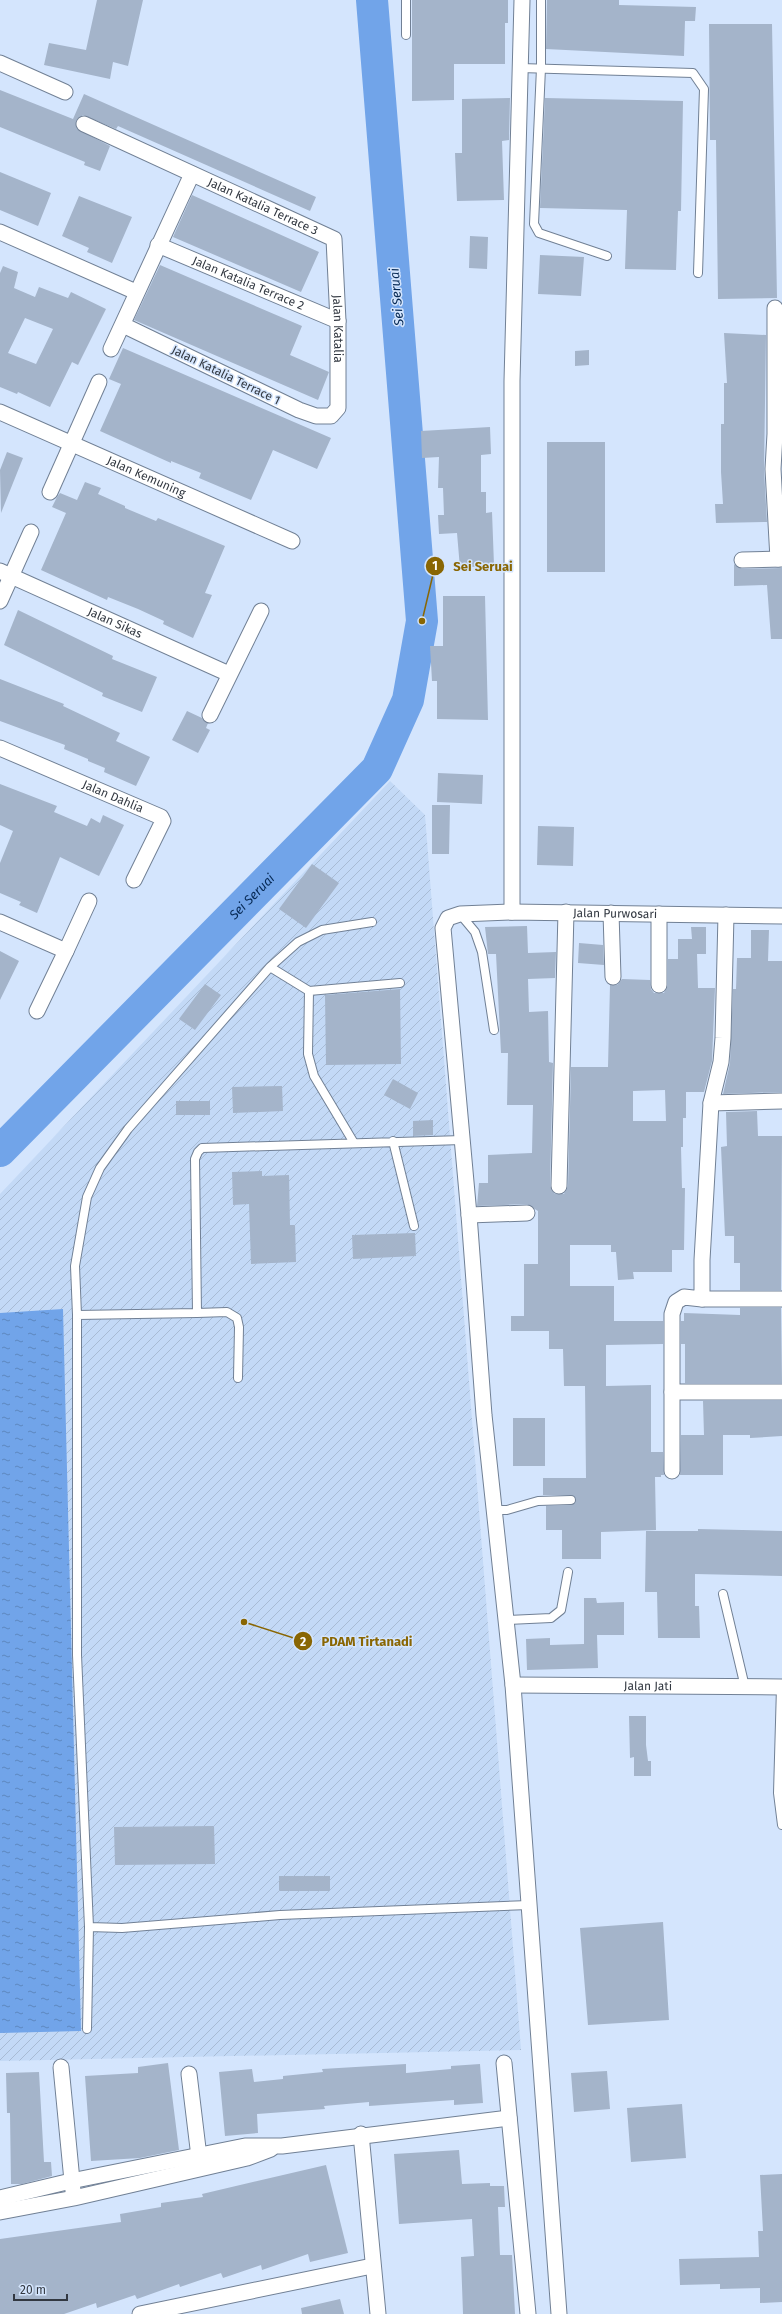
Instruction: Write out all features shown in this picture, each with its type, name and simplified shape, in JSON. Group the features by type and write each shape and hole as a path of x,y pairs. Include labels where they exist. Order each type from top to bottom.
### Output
{"street":[{"path":"512,912 512,381 522,0"},
{"path":"0,63 65,92"},
{"name":"Jalan Katalia Terrace 3","path":"84,124 334,239"},
{"path":"111,349 136,292 192,174"},
{"path":"0,232 136,292"},
{"name":"Jalan Katalia","path":"331,416 338,408 340,397 334,239"},
{"name":"Jalan Katalia Terrace 2","path":"158,245 338,321"},
{"path":"742,560 780,559 773,469 775,434 775,308"},
{"name":"Jalan Katalia Terrace 1","path":"122,325 298,410 316,416 331,416"},
{"path":"50,492 99,382"},
{"name":"Jalan Kemuning","path":"0,412 292,541"},
{"path":"773,469 782,456"},
{"path":"0,601 5,573 31,532"},
{"name":"Jalan Sikas","path":"5,573 229,674"},
{"path":"210,714 261,611"},
{"name":"Jalan Dahlia","path":"0,748 160,816 163,821 134,880"},
{"path":"37,1011 89,901"},
{"name":"Jalan Purwosari","path":"454,916 512,912 782,916"},
{"path":"559,1186 566,912"},
{"path":"611,913 613,977"},
{"path":"658,985 659,914"},
{"path":"702,1299 702,1260 710,1103 721,1062 726,915"},
{"path":"454,916 443,934 469,1215 484,1415 513,1685 559,2314"},
{"path":"0,922 66,951"},
{"path":"710,1103 782,1101"},
{"path":"469,1215 527,1212"},
{"path":"672,1471 672,1314 676,1302 684,1296 702,1299 782,1299"},
{"path":"672,1392 782,1392"},
{"name":"Jalan Jati","path":"513,1685 781,1687"},
{"path":"504,2063 528,2314"},
{"path":"61,2067 71,2181 74,2198"},
{"path":"189,2074 199,2162"},
{"path":"0,2198 71,2181 199,2162 247,2158 282,2146 360,2134 509,2118"},
{"path":"360,2134 378,2314"},
{"path":"0,2212 74,2198 199,2162"},
{"path":"140,2314 372,2266"}],"lane":[{"path":"406,0 406,35"},
{"path":"541,0 541,68 535,229 539,232 607,256"},
{"path":"520,68 594,72 693,73 699,78 704,89 698,273"},
{"path":"454,916 475,932 482,952 494,1030"},
{"path":"87,2028 89,1927 77,1656 76,1266 87,1198 100,1168 128,1129 270,967 298,942 311,934 337,926 372,922"},
{"path":"270,967 309,992 400,983"},
{"path":"309,992 308,1054 314,1076 354,1142"},
{"path":"197,1313 195,1159 198,1152 202,1148 354,1142 462,1140"},
{"path":"392,1141 414,1226"},
{"path":"77,1315 227,1312 236,1318 239,1327 238,1378"},
{"path":"494,1510 507,1510 538,1501 571,1500"},
{"path":"506,1620 551,1618 561,1610 568,1572"},
{"path":"723,1594 745,1686"},
{"path":"781,1687 778,1793 782,1825"},
{"path":"89,1927 122,1928 280,1915 529,1905"}],"shaded area":[{"path":"390,781 425,815 521,2050 0,2061 0,1194"}],"water":[{"path":"63,1309 81,2031 0,2033 0,1313"}],"building":[{"path":"97,0 143,0 128,66 113,62 110,79 44,65 49,43 86,50"},
{"path":"412,0 508,0 508,23 505,23 505,64 454,64 454,100 412,101"},
{"path":"547,0 619,0 619,5 696,7 695,21 685,21 684,56 546,49"},
{"path":"709,24 772,24 777,298 718,299 716,140 710,140"},
{"path":"0,90 73,119 84,94 316,197 310,211 118,126 116,129 83,115 76,121 77,129 110,146 100,171 84,165 85,162 0,127"},
{"path":"510,98 509,140 502,141 504,200 457,201 455,153 462,153 462,99"},
{"path":"545,98 683,101 681,211 678,211 676,270 625,269 627,210 540,208"},
{"path":"0,172 51,193 38,226 0,210"},
{"path":"192,195 319,252 301,292 173,237"},
{"path":"79,196 132,217 112,263 87,252 89,248 62,236"},
{"path":"470,236 488,237 487,269 469,268"},
{"path":"540,255 584,257 581,296 538,294"},
{"path":"160,265 302,326 290,355 329,372 318,400 134,320"},
{"path":"3,266 18,272 14,288 35,297 39,287 68,298 71,292 106,309 78,365 72,362 50,407 18,392 17,394 0,387 0,273","holes":["25,318 53,329 36,364 8,353"]},
{"path":"724,333 766,335 764,470 767,522 716,523 715,504 723,504 721,424 724,424 724,383 727,383"},
{"path":"123,348 331,438 317,469 273,450 251,500 199,478 201,473 171,461 171,463 100,431 121,384 109,379"},
{"path":"589,350 589,365 575,366 575,351"},
{"path":"490,427 491,454 481,455 481,492 486,492 486,513 492,512 494,565 460,568 457,533 439,534 438,515 444,515 443,488 438,488 439,457 422,458 421,431"},
{"path":"547,442 605,442 605,572 547,572"},
{"path":"7,452 23,458 1,513 0,470"},
{"path":"85,482 101,488 98,494 125,506 125,508 156,521 158,518 225,546 205,593 212,595 193,638 163,624 164,621 138,609 108,597 107,600 41,570 66,513 52,507 57,497 60,493 77,500"},
{"path":"734,564 742,569 782,568 782,639 771,639 767,585 734,586"},
{"path":"443,596 485,596 488,720 437,719 437,681 432,681 430,646 443,646"},
{"path":"18,610 113,656 112,659 157,677 142,712 102,696 103,693 4,645"},
{"path":"0,679 64,704 63,706 120,733 116,741 150,757 136,786 104,772 105,768 64,749 65,745 0,721"},
{"path":"187,711 202,718 208,723 206,728 210,730 198,753 172,740"},
{"path":"438,773 483,775 482,804 437,802"},
{"path":"0,784 57,806 54,812 87,826 91,818 100,823 103,815 124,825 99,876 60,857 37,913 19,905 21,902 0,893 0,863 13,831 0,825"},
{"path":"432,805 450,805 449,854 432,854"},
{"path":"538,826 574,827 573,866 537,865"},
{"path":"312,864 339,883 306,928 279,909"},
{"path":"527,926 528,953 556,952 555,978 528,979 529,1012 548,1011 549,1062 553,1063 550,1186 555,1194 564,1194 568,1186 571,1067 608,1067 610,985 617,985 622,979 650,980 651,989 654,993 664,993 668,985 668,959 678,959 678,939 692,939 691,927 706,927 706,954 697,954 698,988 715,988 712,1061 704,1092 686,1092 686,1118 683,1118 683,1147 681,1147 682,1188 685,1188 684,1250 672,1250 672,1272 633,1272 634,1279 618,1280 616,1252 611,1252 611,1245 570,1245 570,1286 614,1286 614,1321 663,1321 663,1344 606,1345 606,1386 651,1385 651,1452 663,1452 664,1475 661,1475 661,1477 655,1477 656,1530 601,1532 601,1559 562,1559 562,1530 546,1530 546,1506 572,1505 576,1499 571,1495 543,1495 543,1478 586,1478 585,1386 564,1386 563,1349 549,1349 549,1331 511,1331 511,1316 524,1316 524,1264 538,1264 538,1211 527,1204 477,1206 479,1183 488,1183 488,1155 532,1153 533,1105 507,1105 508,1053 501,1053 496,954 488,954 485,927","holes":["665,1090 666,1121 633,1121 633,1091"]},
{"path":"751,930 769,930 768,961 782,961 782,1092 723,1094 730,1063 733,989 736,989 737,958 751,958"},
{"path":"579,943 603,945 604,965 578,963"},
{"path":"0,951 19,961 0,1000"},
{"path":"205,984 221,995 195,1030 179,1019"},
{"path":"400,989 401,1064 326,1065 325,995"},
{"path":"393,1079 418,1093 410,1109 384,1095"},
{"path":"282,1086 283,1111 233,1113 232,1087"},
{"path":"176,1101 210,1101 210,1115 176,1115"},
{"path":"757,1111 758,1136 782,1136 781,1290 740,1290 740,1263 734,1263 734,1236 725,1236 721,1147 727,1146 726,1112"},
{"path":"433,1120 433,1135 413,1136 413,1121"},
{"path":"262,1171 262,1176 289,1175 290,1225 295,1225 296,1262 251,1264 249,1204 233,1205 232,1172"},
{"path":"415,1233 416,1256 353,1259 352,1235"},
{"path":"740,1308 781,1308 782,1383 685,1383 685,1344 681,1344 681,1321 684,1321 684,1313 740,1315"},
{"path":"703,1401 782,1401 782,1436 750,1438 750,1435 723,1435 723,1475 680,1475 681,1435 704,1435"},
{"path":"513,1418 545,1418 545,1466 513,1466"},
{"path":"698,1529 782,1531 782,1576 695,1574 695,1606 699,1606 700,1638 658,1638 657,1592 645,1592 646,1531 698,1531"},
{"path":"584,1598 596,1598 597,1603 624,1602 624,1635 597,1635 598,1668 527,1670 526,1639 550,1638 550,1645 584,1644"},
{"path":"629,1716 646,1716 646,1745 648,1761 651,1761 651,1776 634,1776 634,1757 630,1758"},
{"path":"214,1826 215,1864 115,1865 114,1827"},
{"path":"279,1876 330,1876 330,1891 279,1891"},
{"path":"663,1922 669,2020 588,2025 580,1928"},
{"path":"168,2063 179,2150 140,2158 91,2161 85,2076 138,2073 138,2067"},
{"path":"406,2064 406,2073 451,2069 451,2066 480,2064 483,2103 454,2105 454,2100 369,2106 369,2102 324,2106 325,2109 257,2114 258,2133 225,2136 219,2072 252,2069 254,2082 283,2079 283,2076 323,2072 322,2069"},
{"path":"607,2071 610,2109 574,2112 571,2073"},
{"path":"39,2072 44,2162 51,2162 52,2176 22,2184 11,2184 10,2113 7,2113 6,2073"},
{"path":"682,2104 686,2158 631,2162 627,2108"},
{"path":"459,2150 462,2184 490,2183 490,2186 504,2186 505,2207 498,2207 500,2255 512,2255 515,2314 463,2314 461,2257 474,2256 472,2219 399,2224 394,2154"},
{"path":"326,2165 348,2253 310,2262 308,2254 262,2270 261,2265 223,2278 221,2273 180,2287 179,2284 137,2299 135,2295 97,2308 96,2303 64,2314 0,2314 0,2239 121,2222 120,2214 161,2207 161,2203 203,2197 202,2194"},
{"path":"782,2174 782,2302 760,2303 760,2288 720,2289 720,2284 680,2285 679,2259 759,2257 758,2231 763,2231 760,2175"},
{"path":"340,2299 344,2314 302,2314 301,2308"}],"waterway":[{"name":"Sei Seruai","path":"0,1151 377,769 408,700 422,621 372,0"}],"place":[{"name":"Sei Seruai","path":"422,621"},
{"name":"PDAM Tirtanadi","path":"244,1622"}]}
